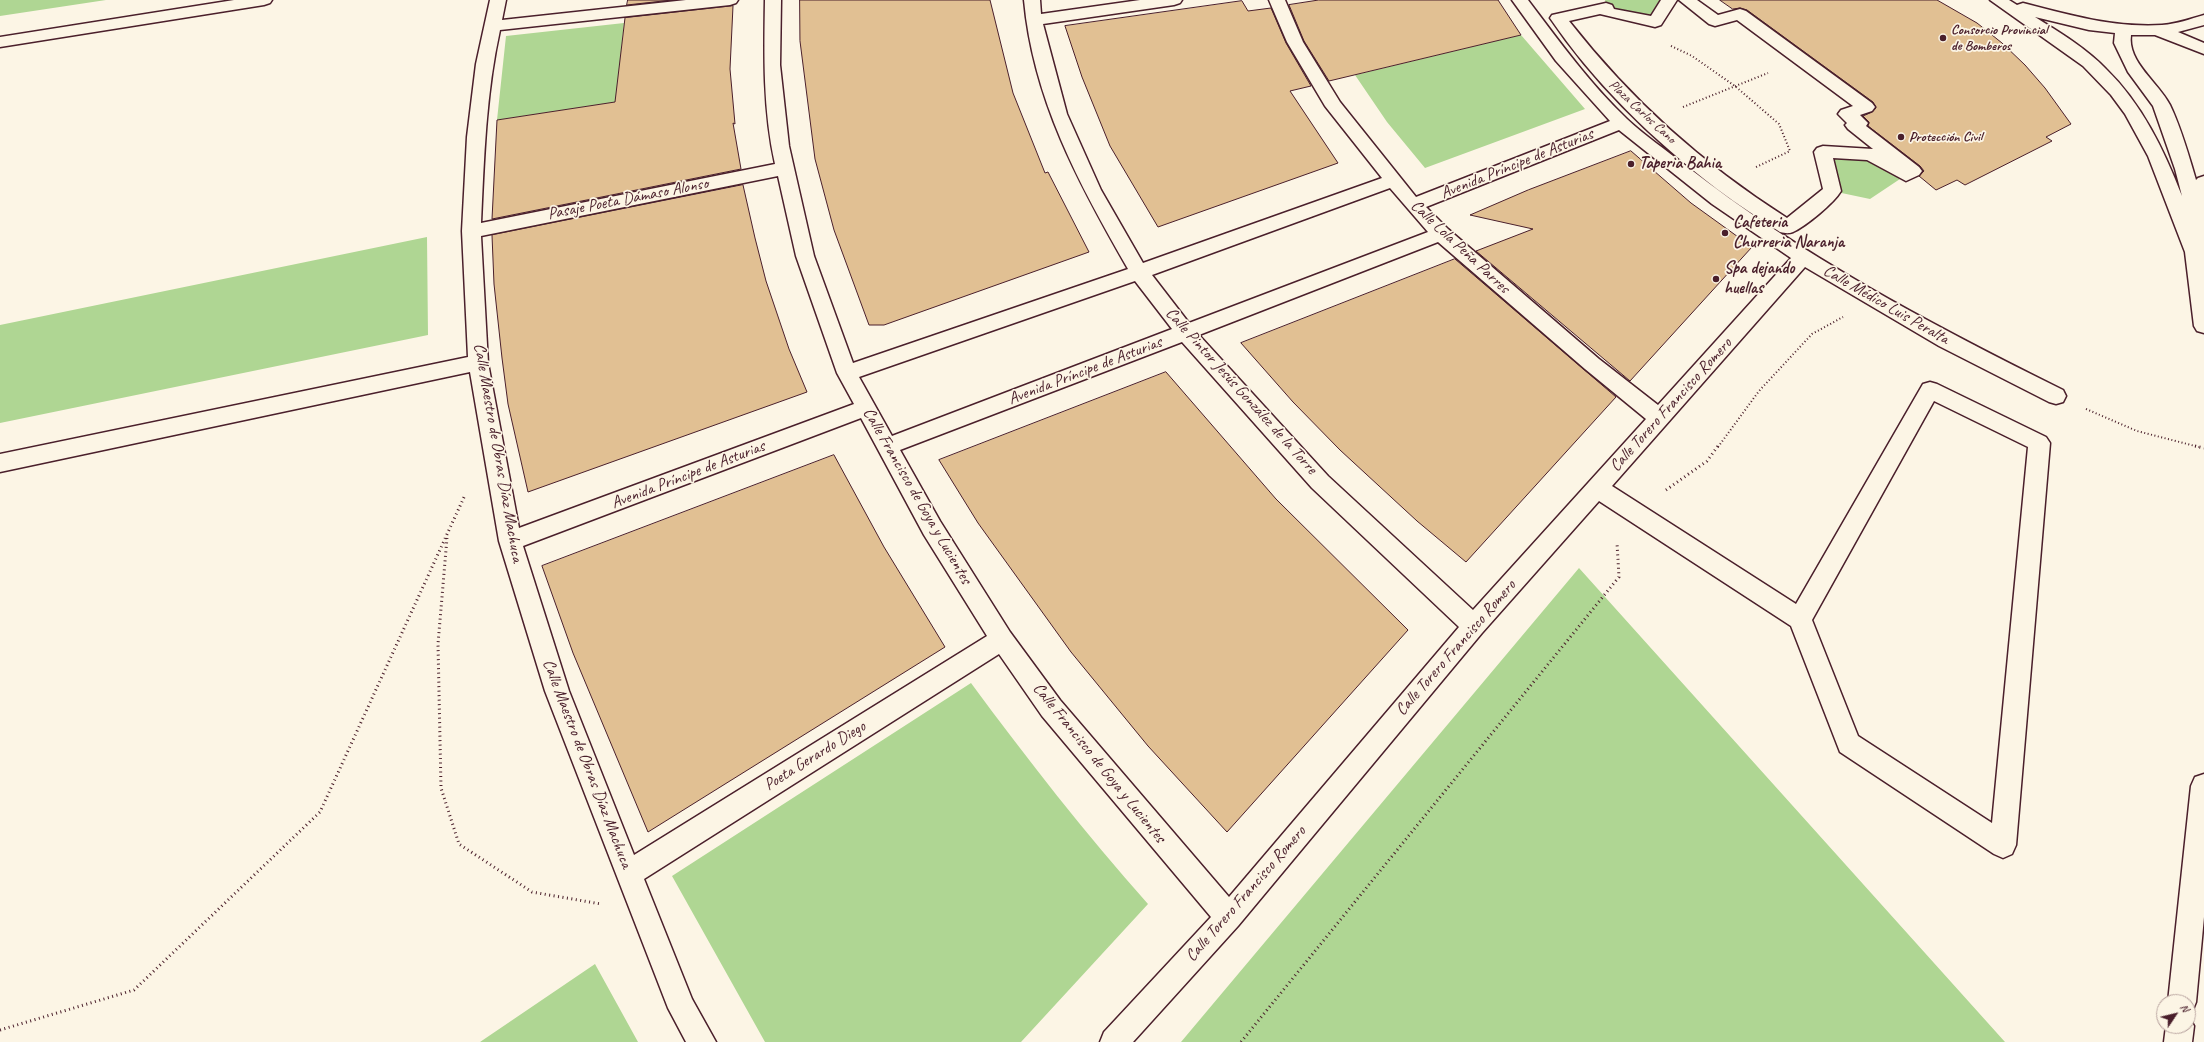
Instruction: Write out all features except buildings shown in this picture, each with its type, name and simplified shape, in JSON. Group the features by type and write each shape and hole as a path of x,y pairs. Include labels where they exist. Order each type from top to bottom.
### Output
{"street":[{"path":"0,42 264,0"},
{"name":"Calle Maestro de Obras Díaz Machuca","path":"498,0 491,26 484,64 476,137 471,231 478,363 510,541 557,691 682,1008 702,1042"},
{"path":"491,26 730,0"},
{"name":"Calle Francisco de Goya y Lucientes","path":"773,0 772,65 780,146 805,256 847,373 886,447 932,528 1002,639 1051,708 1228,917"},
{"name":"Calle Pintor Jesús González de la Torre","path":"1032,0 1034,20 1058,114 1092,190 1139,272 1184,332 1320,482 1474,626"},
{"path":"1034,20 1174,0"},
{"name":"Calle Lola Peña Parres","path":"1277,0 1295,42 1334,106 1392,181 1413,205 1441,234 1592,364 1660,418"},
{"name":"Calle Médico Luis Peralta","path":"1520,0 1562,57 1621,122 1718,200 1803,258 1946,341 2056,396"},
{"name":"Plaza Carlos Cano","path":"1669,0 1656,22 1608,12 1606,8 1558,18 1586,55 1615,88 1664,134 1723,184 1787,227 1813,208 1832,191 1823,152 1871,154 1906,175 1913,171 1854,125 1859,123 1847,114 1866,106 1740,14 1715,21 1687,0"},
{"path":"1999,0 2049,17 2124,30 2158,30 2197,24 2204,20"},
{"path":"1999,0 2060,41 2100,72 2126,102 2161,166 2194,252"},
{"path":"2124,30 2122,43 2136,72 2161,105 2184,169 2195,210 2194,252 2204,326"},
{"path":"2158,30 2204,49"},
{"name":"Avenida Príncipe de Asturias","path":"1413,205 1440,196 1621,122"},
{"name":"Pasaje Poeta Dámaso Alonso","path":"471,231 785,168"},
{"path":"847,373 1139,272 1392,181"},
{"path":"2195,210 2204,182"},
{"name":"Avenida Príncipe de Asturias","path":"886,447 1441,234"},
{"name":"Calle Torero Francisco Romero","path":"1114,1042 1228,917 1474,626 1803,258"},
{"path":"0,463 478,363"},
{"path":"1597,488 1800,619 1849,744 2003,845 2039,444 1930,390 1800,619"},
{"name":"Avenida Príncipe de Asturias","path":"510,541 866,408"},
{"name":"Poeta Gerardo Diego","path":"629,873 1002,639"},
{"path":"2183,994 2204,786"}],"path":[{"path":"1670,46 1692,56 1735,86 1779,124 1790,151 1750,170"},
{"path":"1681,108 1801,59"},
{"path":"1241,1042 1620,577 1617,536 1634,513 1708,461 1759,391 1812,334 1845,316 1884,305"},
{"path":"2056,396 2137,431 2204,448"},
{"path":"0,1030 134,990 320,812 466,493"},
{"path":"447,535 438,644 441,788 459,844 532,892 643,911"}],"green space":[{"path":"0,0 106,0 0,16"},
{"path":"1605,0 1669,0 1655,22 1607,12"},
{"path":"624,23 616,102 497,120 506,36"},
{"path":"1521,35 1585,109 1425,168 1387,122 1355,75"},
{"path":"1823,152 1871,154 1906,175 1870,199 1832,191"},
{"path":"427,237 428,335 0,423 0,325"},
{"path":"1579,568 1632,627 2005,1042 1181,1042"},
{"path":"971,683 1013,740 1057,795 1148,904 1021,1042 765,1042 672,876"},
{"path":"595,964 638,1042 480,1042"}],"place":[{"name":"Consorcio Provincial de Bomberos","path":"1943,38"},
{"name":"Protección Civil","path":"1901,137"},
{"name":"Taperia Bahia","path":"1631,164"},
{"name":"Cafeteria Churreria Naranja","path":"1725,233"},
{"name":"Spa dejando huellas","path":"1716,279"}]}
